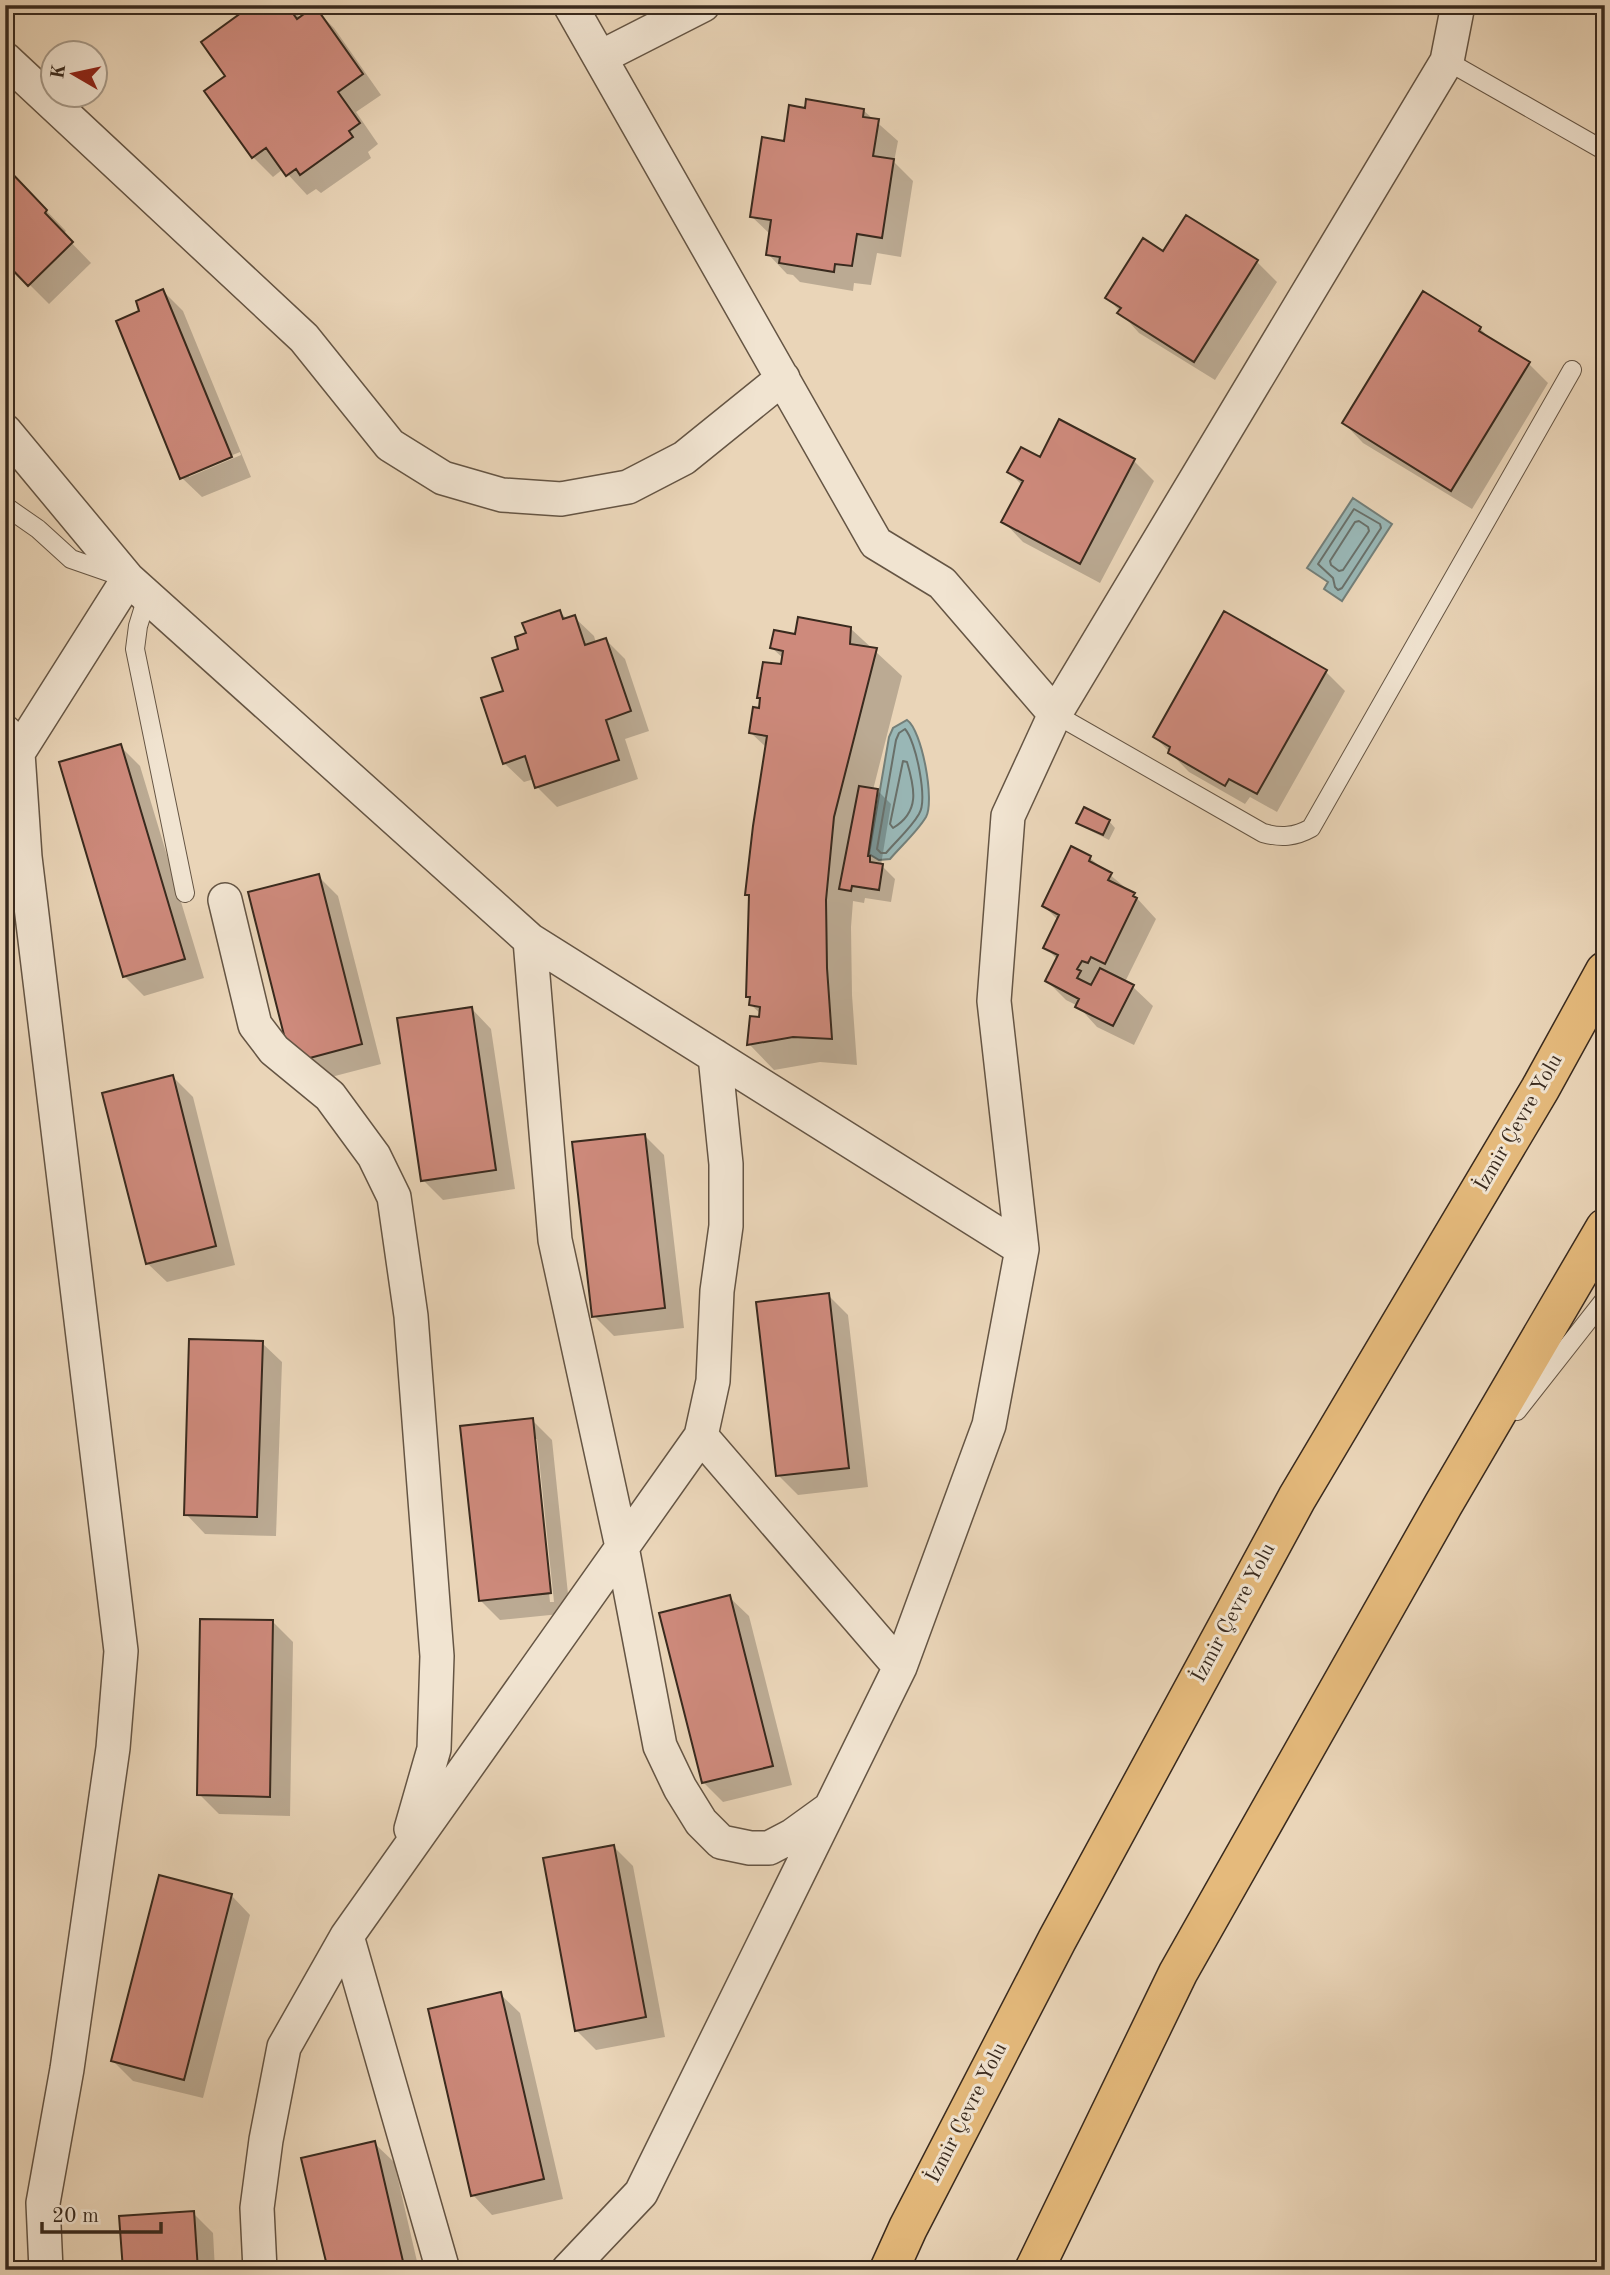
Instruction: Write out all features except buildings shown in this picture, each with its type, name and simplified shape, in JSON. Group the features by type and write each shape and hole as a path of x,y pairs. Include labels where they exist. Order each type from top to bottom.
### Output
{"highway":[{"name":"İzmir Çevre Yolu","path":"889,2270 914,2216 1051,1952 1297,1498 1540,1089 1605,971"},
{"path":"1034,2270 1178,1973 1443,1504 1605,1228"}],"street":[{"path":"570,5 876,543 942,583 1055,714"},
{"path":"601,57 703,5"},
{"path":"568,2270 641,2193 900,1667 989,1425 1022,1249 994,1001 1008,816 1055,714 1447,61 1458,5"},
{"path":"5,59 304,338 390,445 443,478 502,495 561,499 628,486 684,458 783,378"},
{"path":"5,432 137,588 530,940 1022,1249"},
{"path":"46,2270 43,2203 69,2055 113,1748 121,1651 12,743 137,588"},
{"path":"225,900 255,1025 274,1050 330,1096 374,1156 394,1197 411,1316 437,1656 434,1749 404,1855"},
{"path":"530,940 555,1240 622,1547 660,1745 680,1788 701,1822 721,1842 750,1848 769,1847 792,1836 830,1809"},
{"path":"261,2270 257,2208 266,2140 284,2047 347,1936 701,1436 713,1381 718,1291 726,1226 726,1164 715,1056"},
{"path":"701,1436 900,1667"},
{"path":"347,1936 443,2270"}],"lane":[{"path":"1447,61 1605,152"},
{"path":"1055,714 1263,833 1286,837 1311,828 1572,370"},
{"path":"5,506 38,529 71,559 137,588 138,626 135,649 185,892"},
{"path":"1443,1504 1605,1299"}],"water":[{"path":"1353,498 1392,524 1342,601 1324,589 1328,582 1307,568"},
{"path":"907,720 918,737 926,766 928,809 922,823 890,859 879,860 869,854 889,737 893,728"}]}
